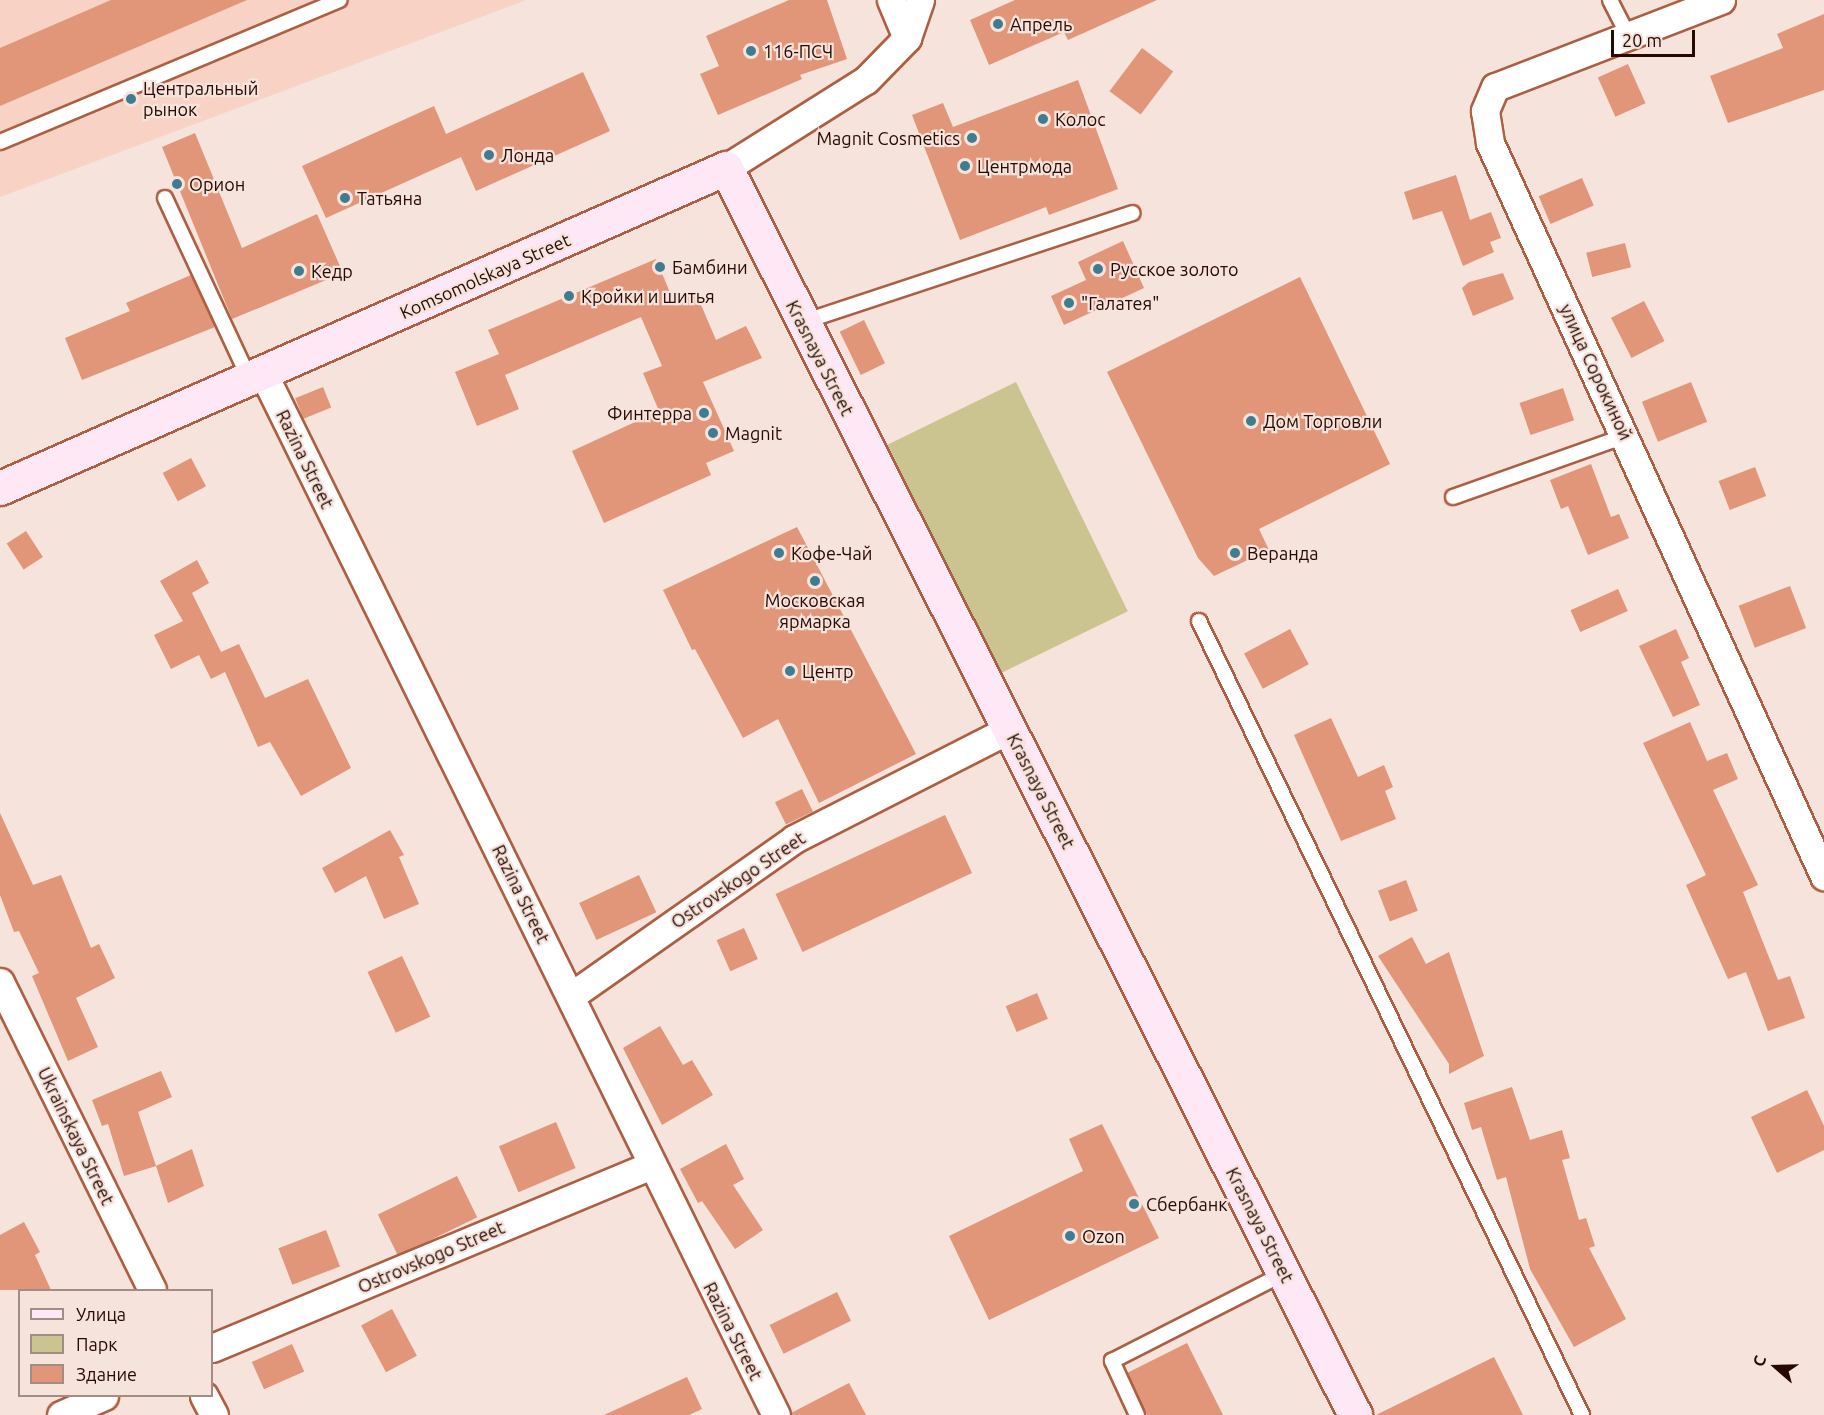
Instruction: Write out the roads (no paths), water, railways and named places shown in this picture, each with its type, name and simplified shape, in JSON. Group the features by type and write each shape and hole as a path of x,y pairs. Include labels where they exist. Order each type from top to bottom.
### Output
{"street":[{"path":"891,0 907,38"},
{"name":"Komsomolskaya Street","path":"0,488 257,378 726,168 849,94 907,38 920,0"},
{"name":"улица Сорокиной","path":"1721,0 1627,34 1495,87 1485,111 1490,143 1824,876"},
{"name":"Krasnaya Street","path":"726,168 801,322 1010,729 1355,1415"},
{"name":"Razina Street","path":"257,378 571,996 650,1166 776,1415"},
{"name":"Ostrovskogo Street","path":"571,996 794,839 1010,729"},
{"name":"Ukrainskaya Street","path":"0,982 152,1289"},
{"name":"Ostrovskogo Street","path":"213,1348 650,1166"},
{"path":"61,1415 100,1397"},
{"path":"205,1397 214,1415"}],"lane":[{"path":"0,142 339,0"},
{"path":"1610,0 1627,34"},
{"path":"165,198 257,378"},
{"path":"801,322 1132,213"},
{"path":"1453,497 1625,436"},
{"path":"1199,621 1582,1415"},
{"path":"1137,1415 1112,1361 1285,1273"}],"place":[{"name":"Апрель","path":"998,24"},
{"name":"116-ПСЧ","path":"751,51"},
{"name":"Центральный рынок","path":"131,99"},
{"name":"Колос","path":"1043,119"},
{"name":"Magnit Cosmetics","path":"972,138"},
{"name":"Лонда","path":"489,155"},
{"name":"Центрмода","path":"965,166"},
{"name":"Орион","path":"177,184"},
{"name":"Татьяна","path":"345,198"},
{"name":"Бамбини","path":"660,267"},
{"name":"Русское золото","path":"1098,269"},
{"name":"Кедр","path":"299,271"},
{"name":"Кройки и шитья","path":"569,296"},
{"name":"\"Галатея\"","path":"1069,303"},
{"name":"Финтерра","path":"704,413"},
{"name":"Дом Торговли","path":"1251,421"},
{"name":"Magnit","path":"713,433"},
{"name":"Кофе-Чай","path":"779,553"},
{"name":"Веранда","path":"1235,553"},
{"name":"Московская ярмарка","path":"815,581"},
{"name":"Центр","path":"790,671"},
{"name":"Сбербанк","path":"1134,1204"},
{"name":"Ozon","path":"1070,1236"}]}
